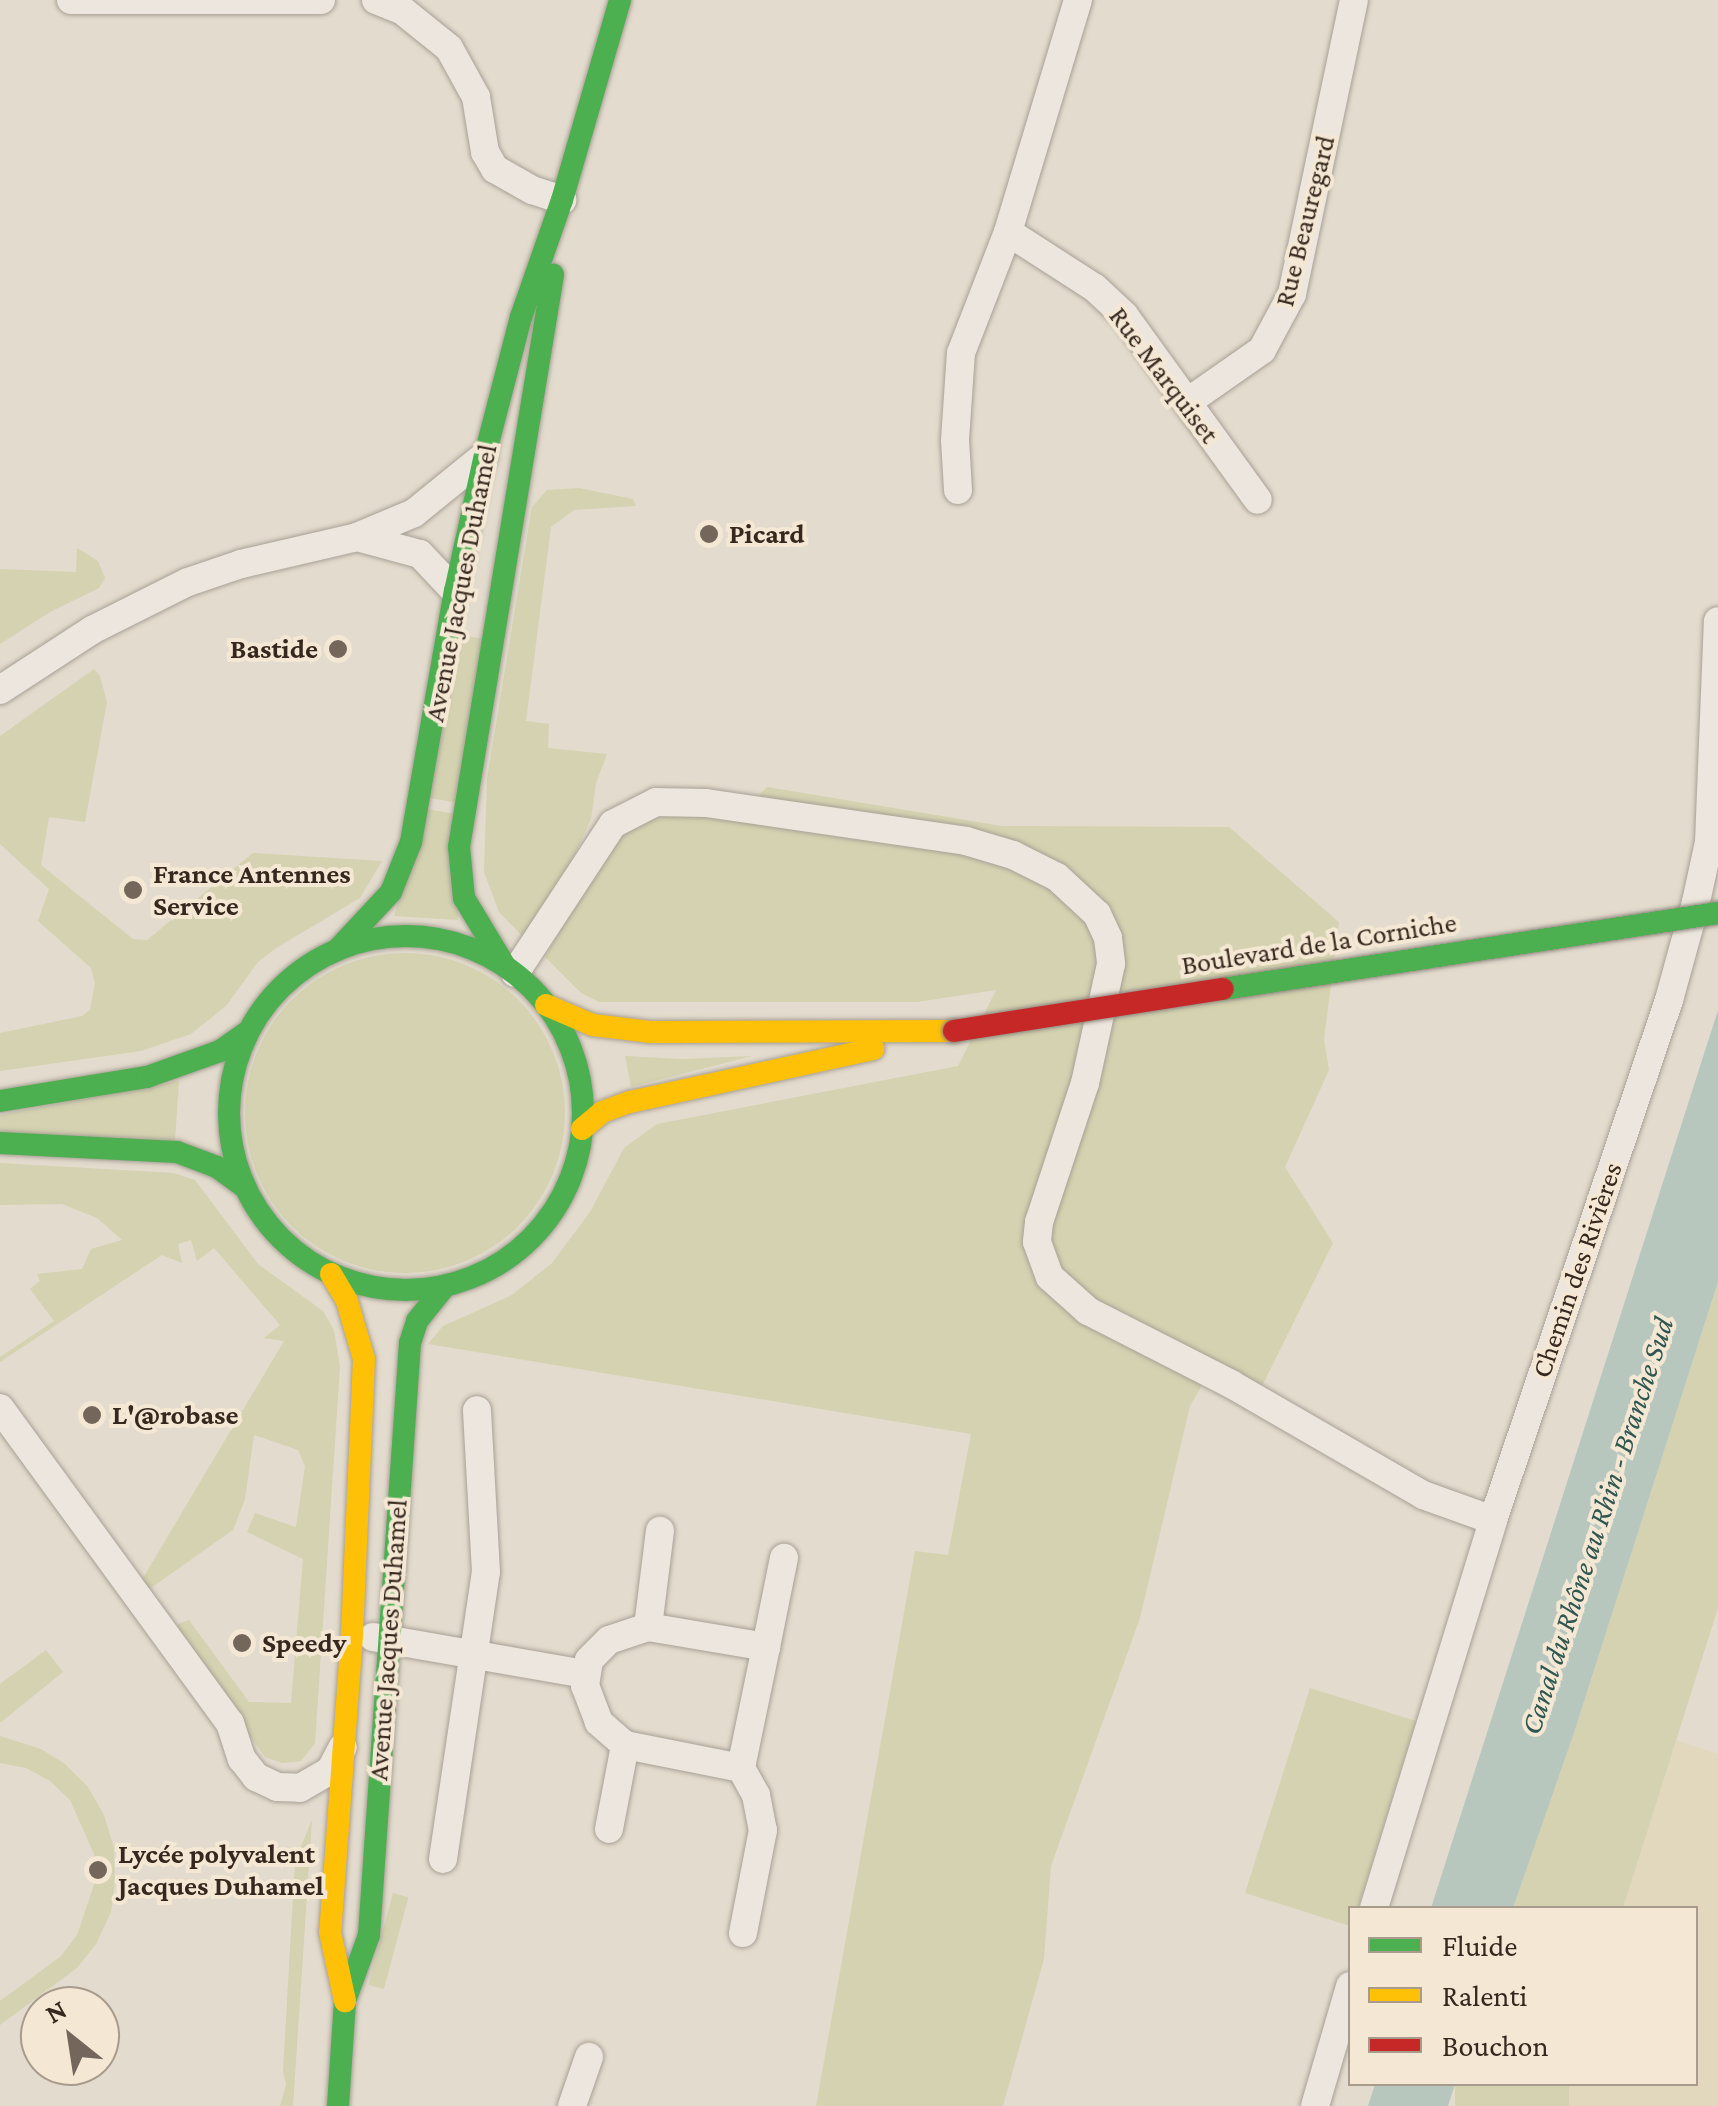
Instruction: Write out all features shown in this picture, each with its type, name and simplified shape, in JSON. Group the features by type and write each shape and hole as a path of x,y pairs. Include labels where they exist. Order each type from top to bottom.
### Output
{"main road":[{"name":"Avenue Jacques Duhamel","path":"337,950 381,906 405,860 485,455 521,317 562,200 620,0"},
{"name":"Avenue Jacques Duhamel","path":"510,970 472,918 464,898 459,848 546,332 562,200"},
{"name":"Boulevard de la Corniche","path":"582,1130 602,1112 630,1102 930,1034 1718,912"},
{"path":"394,936 433,938 470,948 510,970 546,1005 574,1056 583,1100 582,1130 564,1193 539,1230 487,1270 445,1286 388,1290 331,1274 285,1244 245,1188 231,1145 228,1116 234,1072 249,1031 280,989 337,950 394,936"},
{"name":"Boulevard de la Corniche","path":"546,1005 613,1029 930,1034"},
{"path":"0,1101 147,1077 220,1051 249,1031"},
{"path":"0,1143 177,1152 217,1167 245,1188"},
{"name":"Avenue Jacques Duhamel","path":"331,1274 352,1312 364,1359 352,1635 330,1932 346,2001"},
{"name":"Avenue Jacques Duhamel","path":"338,2106 346,2001 369,1935 410,1343 417,1321 445,1286"}],"street":[{"path":"72,0 321,0"},
{"path":"376,0 433,31 449,48 476,98 485,152 494,169 532,190 562,200"},
{"path":"958,490 956,400 961,353 1008,232 1078,0"},
{"name":"Rue Beauregard","path":"1189,401 1262,350 1292,294 1354,0"},
{"name":"Rue Marquiset","path":"1008,232 1095,288 1124,315 1258,500"},
{"path":"0,690 79,638 188,582 357,536 428,504 485,455 522,460"},
{"path":"357,536 420,554 455,592"},
{"name":"Chemin des Rivières","path":"1375,1906 1493,1520 1669,1000 1696,902 1710,842 1718,621"},
{"path":"510,970 613,824 656,802 706,802 966,841 1013,855 1057,876 1097,914 1108,938 1111,964 1086,1084 1039,1222 1038,1242 1050,1277 1088,1311 1231,1384 1422,1494 1493,1520"},
{"name":"Avenue Jacques Duhamel","path":"0,1408 230,1722 242,1760 256,1778 277,1787 300,1788 330,1771 344,1746"},
{"path":"443,1859 486,1572 478,1410"},
{"path":"648,1627 660,1531"},
{"path":"742,1933 763,1830 756,1795 742,1768 784,1558"},
{"path":"742,1768 625,1746 592,1713 584,1674 589,1660 609,1640 648,1627 766,1647"},
{"path":"352,1635 473,1652 584,1674"},
{"path":"609,1829 625,1746"},
{"path":"1315,2106 1348,1993"},
{"path":"572,2106 589,2056"}],"shaded area":[{"path":"579,488 633,499 636,506 574,510 551,527 526,721 549,724 548,748 607,754 596,783 591,819 571,863 524,938 499,912 484,872 487,779 532,507 547,490"},
{"path":"77,548 98,561 105,578 99,588 50,612 0,644 0,569 76,572"},
{"path":"456,634 485,639 456,803 427,797"},
{"path":"94,669 100,676 107,702 85,822 49,817 41,865 133,939 147,940 253,853 382,861 360,898 258,962 226,1006 191,1034 141,1051 0,1071 0,1033 82,1016 90,1010 95,983 91,968 38,921 49,889 0,844 0,736"},
{"path":"767,787 1002,826 1229,827 1339,922 1324,1039 1329,1070 1285,1167 1333,1243 1261,1388 1216,1361 1190,1406 1140,1618 1051,1866 1044,1959 1003,2106 816,2106 915,1551 948,1555 971,1434 428,1344 443,1326 512,1295 552,1263 590,1212 624,1148 657,1124 958,1066 996,990 917,1002 599,1002 581,993 545,957 608,847 629,826 686,811 737,817"},
{"path":"426,809 455,814 458,920 394,916"},
{"path":"405,953 452,960 481,972 507,989 529,1011 558,1066 565,1113 558,1160 546,1189 529,1215 507,1237 452,1266 405,1273 358,1266 329,1254 303,1237 281,1215 252,1160 245,1113 252,1066 264,1037 281,1011 303,989 358,960"},
{"path":"625,1056 682,1059 752,1056 631,1087"},
{"path":"179,1081 175,1140 0,1133 0,1115"},
{"path":"0,1163 174,1173 195,1180 258,1264 323,1311 334,1330 340,1367 315,1743 301,1761 282,1763 265,1757 176,1633 178,1624 189,1620 249,1702 291,1703 303,1559 247,1532 255,1513 296,1527 305,1466 298,1450 254,1435 245,1499 233,1530 145,1592 140,1583 284,1341 264,1338 280,1325 214,1248 197,1261 191,1240 178,1244 182,1263 162,1255 0,1362 0,1357 54,1321 30,1289 40,1281 37,1274 82,1269 91,1249 122,1240 97,1218 62,1204 0,1205"},
{"path":"1718,1282 1718,1608 1624,1906 1514,1906 1574,1733"},
{"path":"46,1650 63,1672 0,1723 0,1684"},
{"path":"1310,1688 1416,1721 1359,1906 1348,1906 1348,1925 1245,1893"},
{"path":"0,1736 41,1749 65,1764 88,1787 104,1815 114,1848 111,1912 96,1944 77,1968 53,1986 20,1986 61,1956 77,1935 95,1882 94,1854 70,1800 50,1781 26,1768 0,1763"},
{"path":"1676,1740 1718,1754 1718,2106 1562,2106 1568,2086 1698,2086 1698,1906 1624,1906"},
{"path":"312,1820 293,2106 280,2106 286,2085 283,2071 295,1861"},
{"path":"393,1893 408,1897 384,1989 368,1985"},
{"path":"20,1986 20,2010 0,2025 0,2001"},
{"path":"1455,2086 1569,2086 1569,2106 1455,2106"}],"water":[{"name":"Canal du Rhône au Rhin - Branche Sud","path":"1718,1010 1718,1282 1574,1733 1514,1906 1432,1906"},
{"path":"1374,2086 1454,2086 1448,2106 1368,2106"}],"traffic: fast":[{"path":"337,950 391,892 411,842 455,591 485,455 521,317 562,200 620,0"},
{"path":"505,966 464,898 459,847 553,275"},
{"path":"1223,989 1718,913"},
{"path":"406,936 441,939 474,949 531,988 570,1045 580,1078 583,1113 580,1148 570,1181 531,1238 474,1277 441,1287 406,1290 371,1287 338,1277 281,1238 242,1181 232,1148 229,1113 232,1078 242,1045 281,988 338,949 371,939 406,936"},
{"path":"0,1101 147,1077 220,1051 249,1031"},
{"path":"0,1143 177,1152 217,1167 245,1187"},
{"path":"338,2106 345,2001 369,1935 410,1343 417,1321 445,1286"}],"traffic: slow":[{"path":"546,1005 593,1025 650,1032 954,1031"},
{"path":"582,1129 602,1112 630,1102 873,1049"},
{"path":"331,1274 347,1301 364,1359 352,1635 330,1932 345,2001"}],"traffic: jam":[{"path":"954,1031 1223,989"}],"place":[{"name":"Picard","path":"709,534"},
{"name":"Bastide","path":"338,649"},
{"name":"France Antennes Service","path":"133,890"},
{"name":"L'@robase","path":"92,1415"},
{"name":"Speedy","path":"242,1643"},
{"name":"Lycée polyvalent Jacques Duhamel","path":"98,1870"}]}
